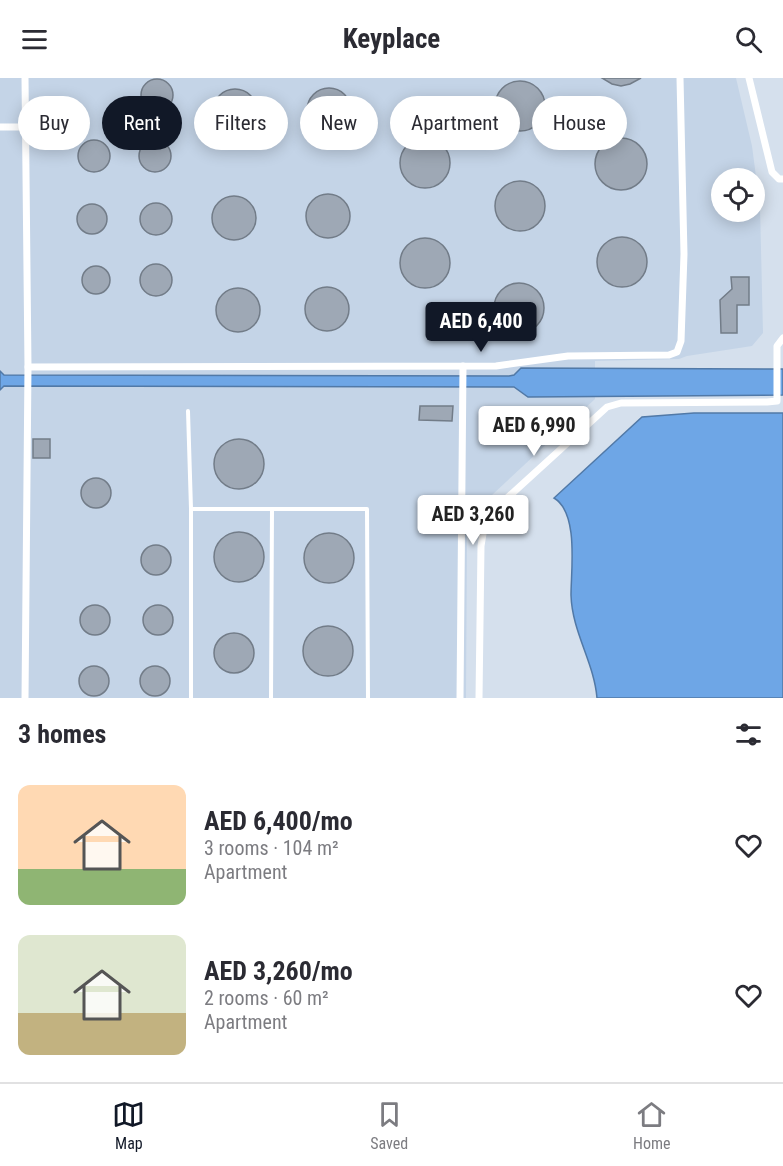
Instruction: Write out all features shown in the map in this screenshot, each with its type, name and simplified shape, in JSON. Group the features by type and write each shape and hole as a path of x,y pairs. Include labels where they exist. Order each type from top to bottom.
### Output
{"street":[{"path":"26,78 26,96"},
{"path":"27,370 463,369 568,356 669,355 677,352 681,341 684,254 680,78"},
{"path":"749,78 771,172 779,179 783,179"},
{"path":"0,127 18,127"},
{"path":"25,150 27,392 25,698"},
{"path":"479,698 481,546 484,528 495,509 607,407 621,403 777,401 777,346 783,338"},
{"path":"460,698 463,369"}],"lane":[{"path":"188,411 191,509 191,698"},
{"path":"191,509 367,509 368,698"},
{"path":"271,698 272,509"}],"shaded area":[{"path":"0,78 736,78 755,168 711,168 711,222 760,222 763,333 752,346 679,359 595,361 595,399 478,508 467,534 466,698 0,698"}],"water":[{"path":"521,368 783,369 783,395 528,397 514,387 4,386 0,390 0,371 4,375 509,376 514,375"},
{"path":"694,413 783,413 783,698 597,698 592,672 572,609 570,529 562,505 554,498 642,417"}],"building":[{"path":"602,78 641,78 621,86"},
{"path":"151,80 163,80 169,83 173,96 141,96 145,83"},
{"path":"525,81 534,85 543,96 532,96 532,128 520,131 520,96 497,96 499,92 510,83"},
{"path":"329,88 346,96 312,96"},
{"path":"235,89 252,96 218,96"},
{"path":"627,138 640,145 647,159 647,169 643,179 636,186 626,190 616,190 606,186 599,179 595,169 595,159 599,150 627,150"},
{"path":"90,141 100,141 102,150 109,150 109,162 106,168 94,172 82,168 78,156 79,150 90,150"},
{"path":"140,150 170,150 170,162 167,168 155,172 143,168 139,156"},
{"path":"404,150 446,150 450,158 450,168 446,177 439,184 430,188 420,188 411,184 404,177 400,168 400,158"},
{"path":"515,181 525,181 538,188 545,201 545,211 538,224 525,231 515,231 506,227 499,220 495,211 495,201 499,192 506,185"},
{"path":"328,194 344,200 350,216 344,232 328,238 312,232 306,216 312,200"},
{"path":"234,196 250,202 256,218 250,234 234,240 218,234 212,218 218,202"},
{"path":"156,203 168,207 172,219 168,231 156,235 144,231 140,219 144,207"},
{"path":"92,204 103,208 107,219 103,230 92,234 81,230 77,219 81,208"},
{"path":"617,237 627,237 640,244 647,257 647,267 640,280 627,287 617,287 608,283 601,276 597,267 597,257 601,248 608,241"},
{"path":"420,238 430,238 443,245 450,258 450,268 443,281 430,288 420,288 411,284 404,277 400,268 400,258 404,249 411,242"},
{"path":"156,264 168,268 172,280 168,292 156,296 144,292 140,280 144,268"},
{"path":"96,266 106,270 110,280 106,290 96,294 86,290 82,280 86,270"},
{"path":"731,277 749,277 749,305 737,305 737,333 721,333 720,300 732,289"},
{"path":"514,283 524,283 537,290 544,303 544,313 537,326 524,333 514,333 505,329 498,322 494,313 494,303 498,294 505,287"},
{"path":"327,287 343,293 349,309 343,325 327,331 311,325 305,309 311,293"},
{"path":"238,288 254,294 260,310 254,326 238,332 222,326 216,310 222,294"},
{"path":"420,406 453,406 452,421 419,420"},
{"path":"33,439 50,439 50,458 33,458"},
{"path":"244,439 257,446 263,454 263,474 257,482 249,488 234,489 221,482 215,474 214,459 221,446 229,440"},
{"path":"96,478 102,479 110,487 110,499 102,507 96,508 90,507 82,499 81,493 82,487 90,479"},
{"path":"244,532 257,539 263,547 263,567 257,575 249,581 234,582 221,575 215,567 214,552 221,539 229,533"},
{"path":"334,533 347,540 353,548 353,568 347,576 339,582 324,583 311,576 305,568 304,553 311,540 319,534"},
{"path":"156,545 162,546 170,554 170,566 162,574 156,575 150,574 142,566 141,560 142,554 150,546"},
{"path":"95,605 101,606 109,614 109,626 101,634 95,635 89,634 81,626 80,620 81,614 89,606"},
{"path":"158,605 164,606 172,614 172,626 164,634 158,635 152,634 144,626 143,620 144,614 152,606"},
{"path":"333,626 346,633 352,641 352,661 346,669 338,675 323,676 310,669 304,661 303,646 310,633 318,627"},
{"path":"234,633 242,634 248,639 253,645 253,661 248,667 242,672 234,673 226,672 220,667 215,661 214,653 215,645 220,639 226,634"},
{"path":"94,666 100,667 108,675 108,687 100,695 94,696 88,695 80,687 79,681 80,675 88,667"},
{"path":"155,666 161,667 169,675 169,687 161,695 155,696 149,695 141,687 140,681 141,675 149,667"}]}
